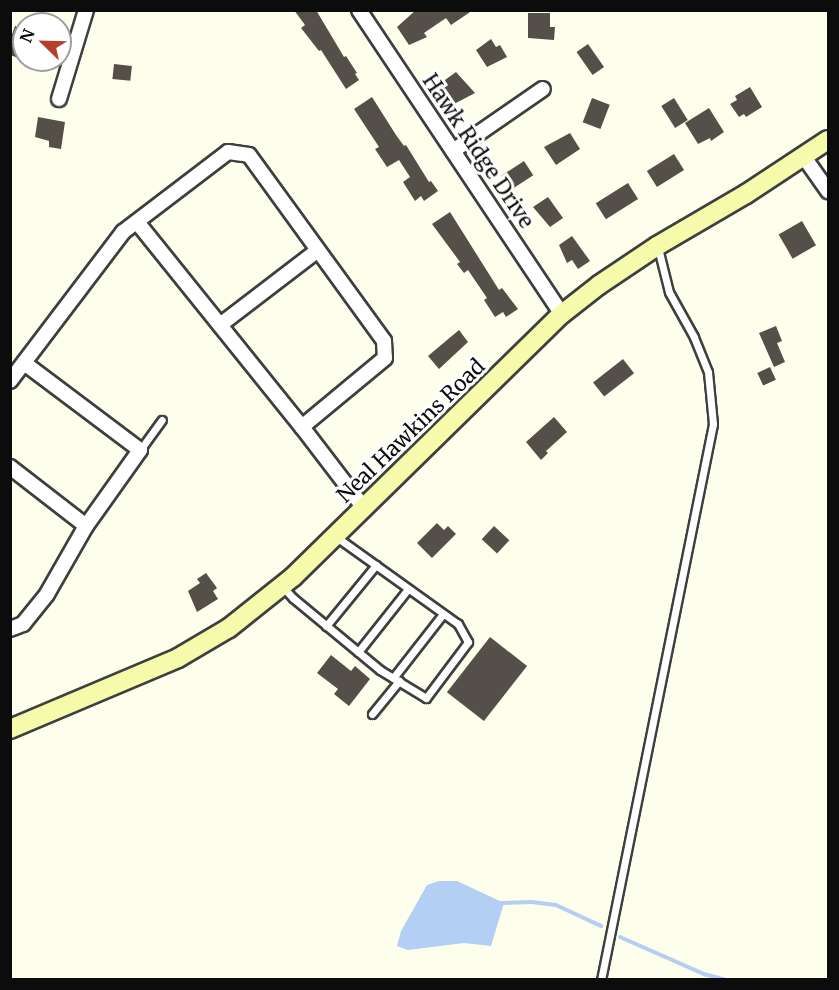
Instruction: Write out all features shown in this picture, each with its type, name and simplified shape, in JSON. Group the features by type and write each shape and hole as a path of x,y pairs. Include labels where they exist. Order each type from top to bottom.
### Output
{"street":[{"path":"59,99 86,10"},
{"name":"Hawk Ridge Drive","path":"359,10 562,314"},
{"path":"453,151 543,89"},
{"name":"Neal Hawkins Road","path":"10,729 178,658 229,628 283,586 562,314 599,285 657,246 804,157 828,140"},
{"path":"10,381 123,232 228,152 249,155 384,341 385,358 302,428"},
{"path":"804,157 828,191"},
{"path":"136,222 364,508"},
{"path":"220,325 318,250"},
{"path":"10,629 23,624 47,594 86,526 140,450 24,363"},
{"path":"10,467 86,526"}],"lane":[{"path":"601,980 712,424 708,372 694,338 669,292 657,246"},
{"path":"140,450 162,420"},
{"path":"283,586 358,652 396,680 426,698 468,642 458,624 335,536"},
{"path":"326,626 376,565"},
{"path":"358,652 408,589"},
{"path":"372,714 443,614"}],"water":[{"path":"439,881 457,881 504,903 491,946 464,943 408,950 397,946 401,931 427,885"}],"building":[{"path":"294,10 316,10 344,57 346,56 357,73 355,74 359,80 346,89 321,50 319,51 301,28 305,25"},
{"path":"416,10 473,10 451,25 446,18 424,33 427,37 409,45 397,27"},
{"path":"528,13 550,13 550,27 555,27 554,40 528,38"},
{"path":"12,34 12,56 10,55"},
{"path":"491,39 496,47 500,45 507,57 487,67 476,50"},
{"path":"588,44 604,67 593,75 577,52"},
{"path":"114,64 132,66 130,81 112,79"},
{"path":"456,72 475,93 452,105 438,85"},
{"path":"750,87 762,107 746,117 744,114 739,117 730,104 737,100 735,96"},
{"path":"372,97 429,182 431,181 438,191 424,201 421,196 415,201 403,182 410,177 399,160 387,167 375,149 379,147 354,109"},
{"path":"592,98 610,105 600,129 583,122"},
{"path":"674,98 688,120 675,128 661,106"},
{"path":"709,108 724,132 711,141 710,138 698,144 685,123"},
{"path":"38,117 65,122 61,149 49,147 49,141 35,137"},
{"path":"570,133 580,149 556,165 544,147"},
{"path":"674,154 684,170 657,187 647,171"},
{"path":"524,161 533,175 511,190 501,176"},
{"path":"628,183 638,199 606,219 596,203"},
{"path":"548,197 563,218 550,227 533,207"},
{"path":"450,212 499,290 502,288 518,309 506,317 503,312 495,317 484,300 487,298 468,270 464,273 457,264 460,262 432,224"},
{"path":"802,221 816,245 793,259 779,234"},
{"path":"572,236 590,261 578,269 572,260 567,263 559,245"},
{"path":"776,326 782,341 777,343 785,362 774,367 759,333"},
{"path":"459,330 468,342 439,369 428,356"},
{"path":"623,359 634,373 604,397 593,382"},
{"path":"770,367 776,380 763,386 757,373"},
{"path":"554,417 567,432 546,451 548,453 541,460 526,442"},
{"path":"437,523 444,530 448,526 456,534 432,558 417,543"},
{"path":"494,526 509,540 497,553 482,539"},
{"path":"206,573 217,588 213,591 218,599 197,612 188,591 200,583 197,579"},
{"path":"490,637 527,666 484,721 447,692"},
{"path":"331,655 351,671 355,666 370,679 349,706 334,694 338,689 317,673"}],"waterway":[{"path":"501,903 532,902 556,905 601,926"},
{"path":"620,937 704,974 727,980"}]}
